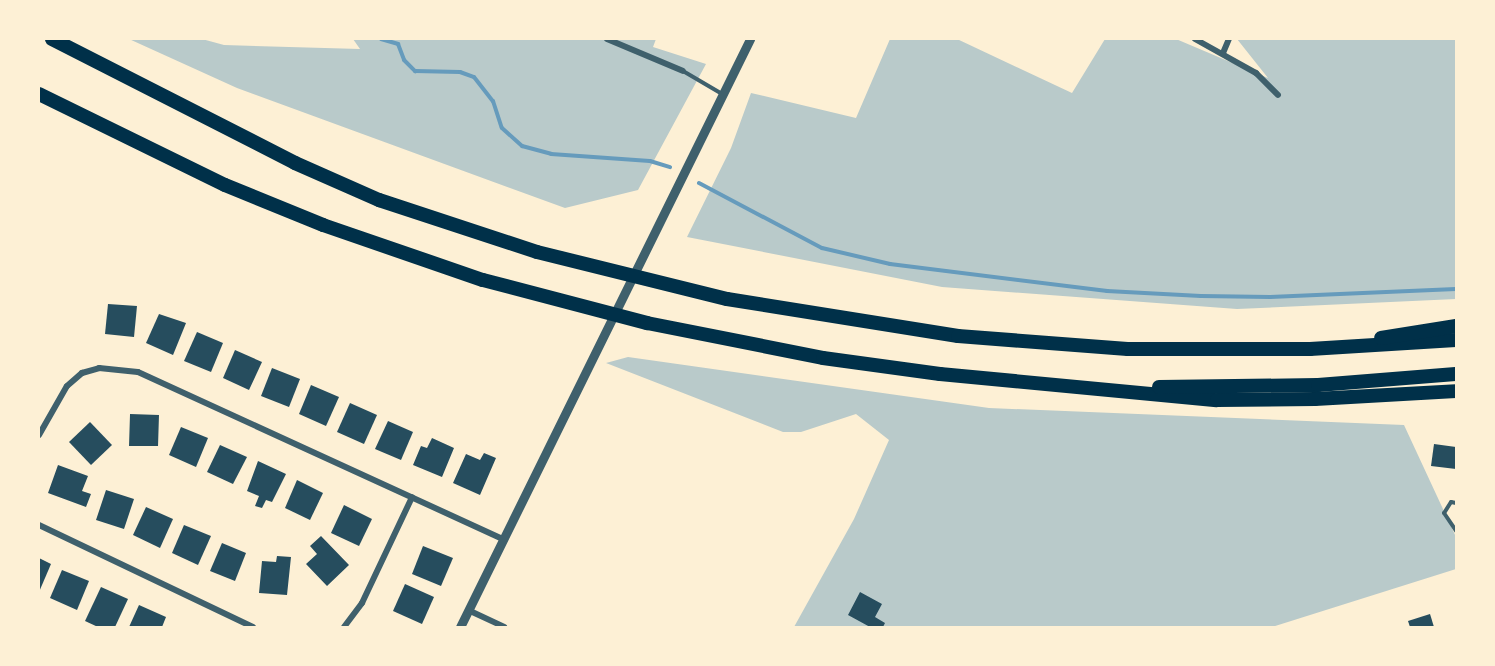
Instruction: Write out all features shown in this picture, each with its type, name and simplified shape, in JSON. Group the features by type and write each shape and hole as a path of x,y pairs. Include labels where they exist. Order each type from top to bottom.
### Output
{"highway":[{"path":"52,39 295,163 379,200 537,252 624,276 824,317 958,336 1128,349 1310,349 1456,340"},
{"path":"39,94 256,198 443,268 540,297 824,358 940,374 1216,400 1315,399 1456,391"},
{"path":"1310,349 1456,326"},
{"path":"1076,387 1318,385 1456,374"}],"street":[{"path":"607,39 683,71"},
{"path":"460,627 593,363 750,39"},
{"path":"1195,39 1256,73 1278,95"},
{"path":"1223,53 1229,39"},
{"path":"39,435 67,386 82,373 117,368 138,372 217,406 503,539"},
{"path":"344,627 362,603 412,497"},
{"path":"39,525 253,627"},
{"path":"468,610 504,627"}],"lane":[{"path":"683,71 723,95"},
{"path":"1456,503 1451,502 1444,513 1456,531"}],"shaded area":[{"path":"129,39 202,39 224,45 360,49 353,39 656,39 653,47 706,64 638,190 565,208 237,88"},
{"path":"890,39 957,39 1072,93 1105,39 1176,39 1268,78 1237,39 1456,39 1456,299 1237,309 942,287 687,237 731,148 751,93 856,118"},
{"path":"628,357 989,408 1404,425 1456,537 1456,569 1272,627 794,627 854,519 889,440 856,414 801,432 783,432 606,363"}],"building":[{"path":"108,304 137,306 134,337 105,334"},
{"path":"159,314 186,323 173,355 146,343"},
{"path":"197,332 223,343 211,372 184,361"},
{"path":"235,350 262,362 249,390 223,378"},
{"path":"272,368 300,379 289,407 261,396"},
{"path":"311,385 339,397 326,426 299,414"},
{"path":"350,403 377,415 364,444 337,432"},
{"path":"130,414 159,415 158,446 129,446"},
{"path":"388,421 413,432 401,460 375,449"},
{"path":"90,422 112,445 91,465 69,442"},
{"path":"181,427 208,438 196,467 169,455"},
{"path":"432,438 454,448 442,477 413,465 421,446 427,448"},
{"path":"1434,444 1456,447 1456,469 1431,466"},
{"path":"220,445 247,457 233,484 207,472"},
{"path":"484,453 496,458 480,495 453,483 466,454 480,460"},
{"path":"258,461 286,474 272,502 266,500 262,508 255,506 259,496 247,491"},
{"path":"58,465 88,476 82,491 91,494 86,507 48,493"},
{"path":"297,480 323,493 310,520 285,508"},
{"path":"106,490 134,499 124,529 96,520"},
{"path":"344,505 372,519 359,546 331,533"},
{"path":"146,507 173,519 160,548 133,535"},
{"path":"184,525 211,536 198,565 172,553"},
{"path":"321,536 349,565 327,586 306,564 317,554 310,546"},
{"path":"222,543 246,553 235,581 210,571"},
{"path":"423,546 453,558 441,586 412,574"},
{"path":"277,556 291,557 287,595 259,593 262,561 276,562"},
{"path":"39,558 51,564 39,592"},
{"path":"62,570 89,581 77,610 50,598"},
{"path":"405,584 434,597 422,624 393,611"},
{"path":"101,587 128,599 115,627 98,627 85,621"},
{"path":"860,592 882,604 875,617 885,623 883,627 870,627 848,615"},
{"path":"139,605 166,617 162,627 129,627"},
{"path":"1430,614 1434,627 1410,627 1408,621"}],"waterway":[{"path":"381,39 398,44 404,60 415,71 460,72 474,77 493,101 502,128 522,146 551,154 650,161 670,167"},
{"path":"699,183 822,248 890,264 1107,291 1201,296 1270,297 1456,289"}]}
